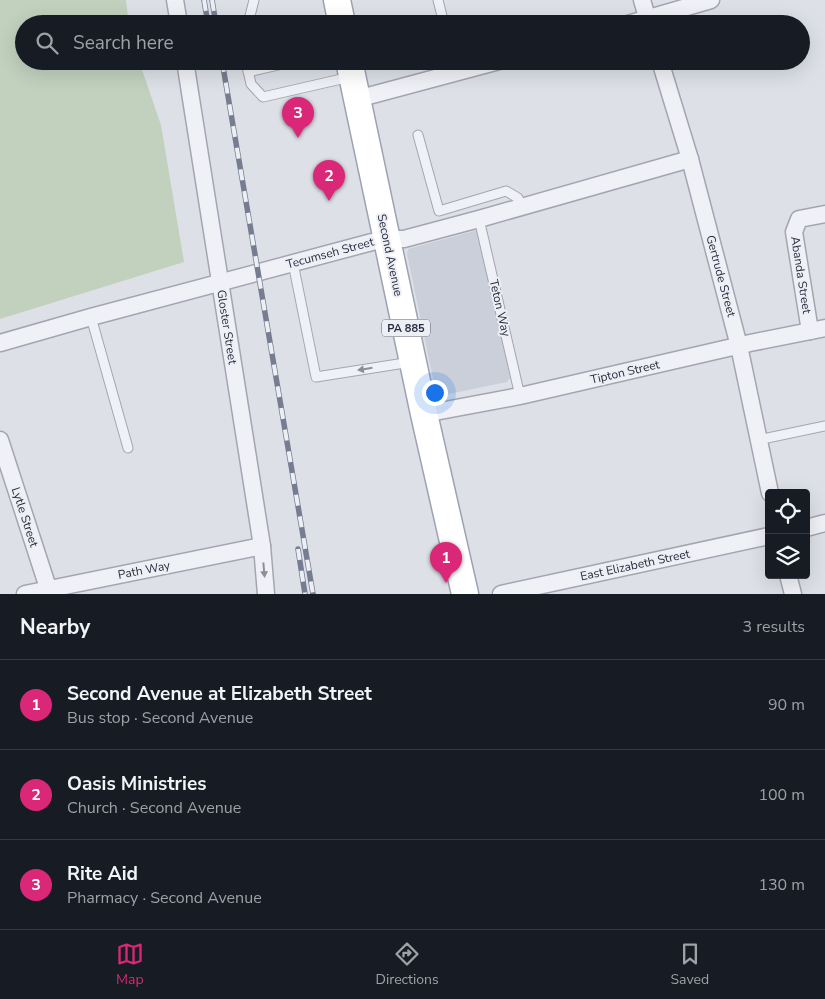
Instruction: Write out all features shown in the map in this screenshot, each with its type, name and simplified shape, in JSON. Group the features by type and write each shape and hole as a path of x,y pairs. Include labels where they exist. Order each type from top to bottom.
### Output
{"main road":[{"path":"337,0 340,15"},
{"name":"Second Avenue","path":"353,79 424,414 465,594"}],"street":[{"path":"175,0 177,15"},
{"path":"642,0 646,15"},
{"path":"666,15 711,0"},
{"name":"Gloster Street","path":"186,70 262,546 266,594"},
{"path":"353,79 428,70"},
{"name":"Gertrude Street","path":"663,70 690,159 739,346 769,489"},
{"name":"Tecumseh Street","path":"0,343 372,242 387,239 404,239 480,219 690,159"},
{"name":"Abanda Street","path":"818,330 794,232 799,219 825,214"},
{"name":"Tipton Street","path":"424,414 520,396 818,330"},
{"name":"Lytle Street","path":"0,440 50,591"},
{"path":"810,527 825,524"},
{"name":"East Elizabeth Street","path":"501,594 765,537"},
{"name":"Path Way","path":"25,594 50,591 262,546"},
{"path":"789,579 792,594"}],"lane":[{"path":"250,15 254,0"},
{"path":"438,0 442,15"},
{"path":"257,70 248,72 251,84 263,98 353,79"},
{"path":"418,135 444,228"},
{"path":"439,211 506,191 518,198 522,207"},
{"name":"Teton Way","path":"480,219 520,396"},
{"path":"293,263 316,378 414,361"},
{"path":"92,317 128,448"},
{"path":"758,440 825,426"}],"shaded area":[{"path":"478,230 510,378 507,382 439,396 436,393 407,254 408,249"}],"green space":[{"path":"0,0 126,0 128,15 15,15 15,70 142,70 161,125 184,262 0,319"}],"railway":[{"path":"204,0 206,15"},
{"path":"212,0 214,15"},
{"path":"224,70 313,594"},
{"path":"298,549 305,594"}],"place":[{"name":"Rite Aid","path":"298,138"},
{"name":"Oasis Ministries","path":"329,201"},
{"name":"Second Avenue at Elizabeth Street","path":"446,583"}]}
